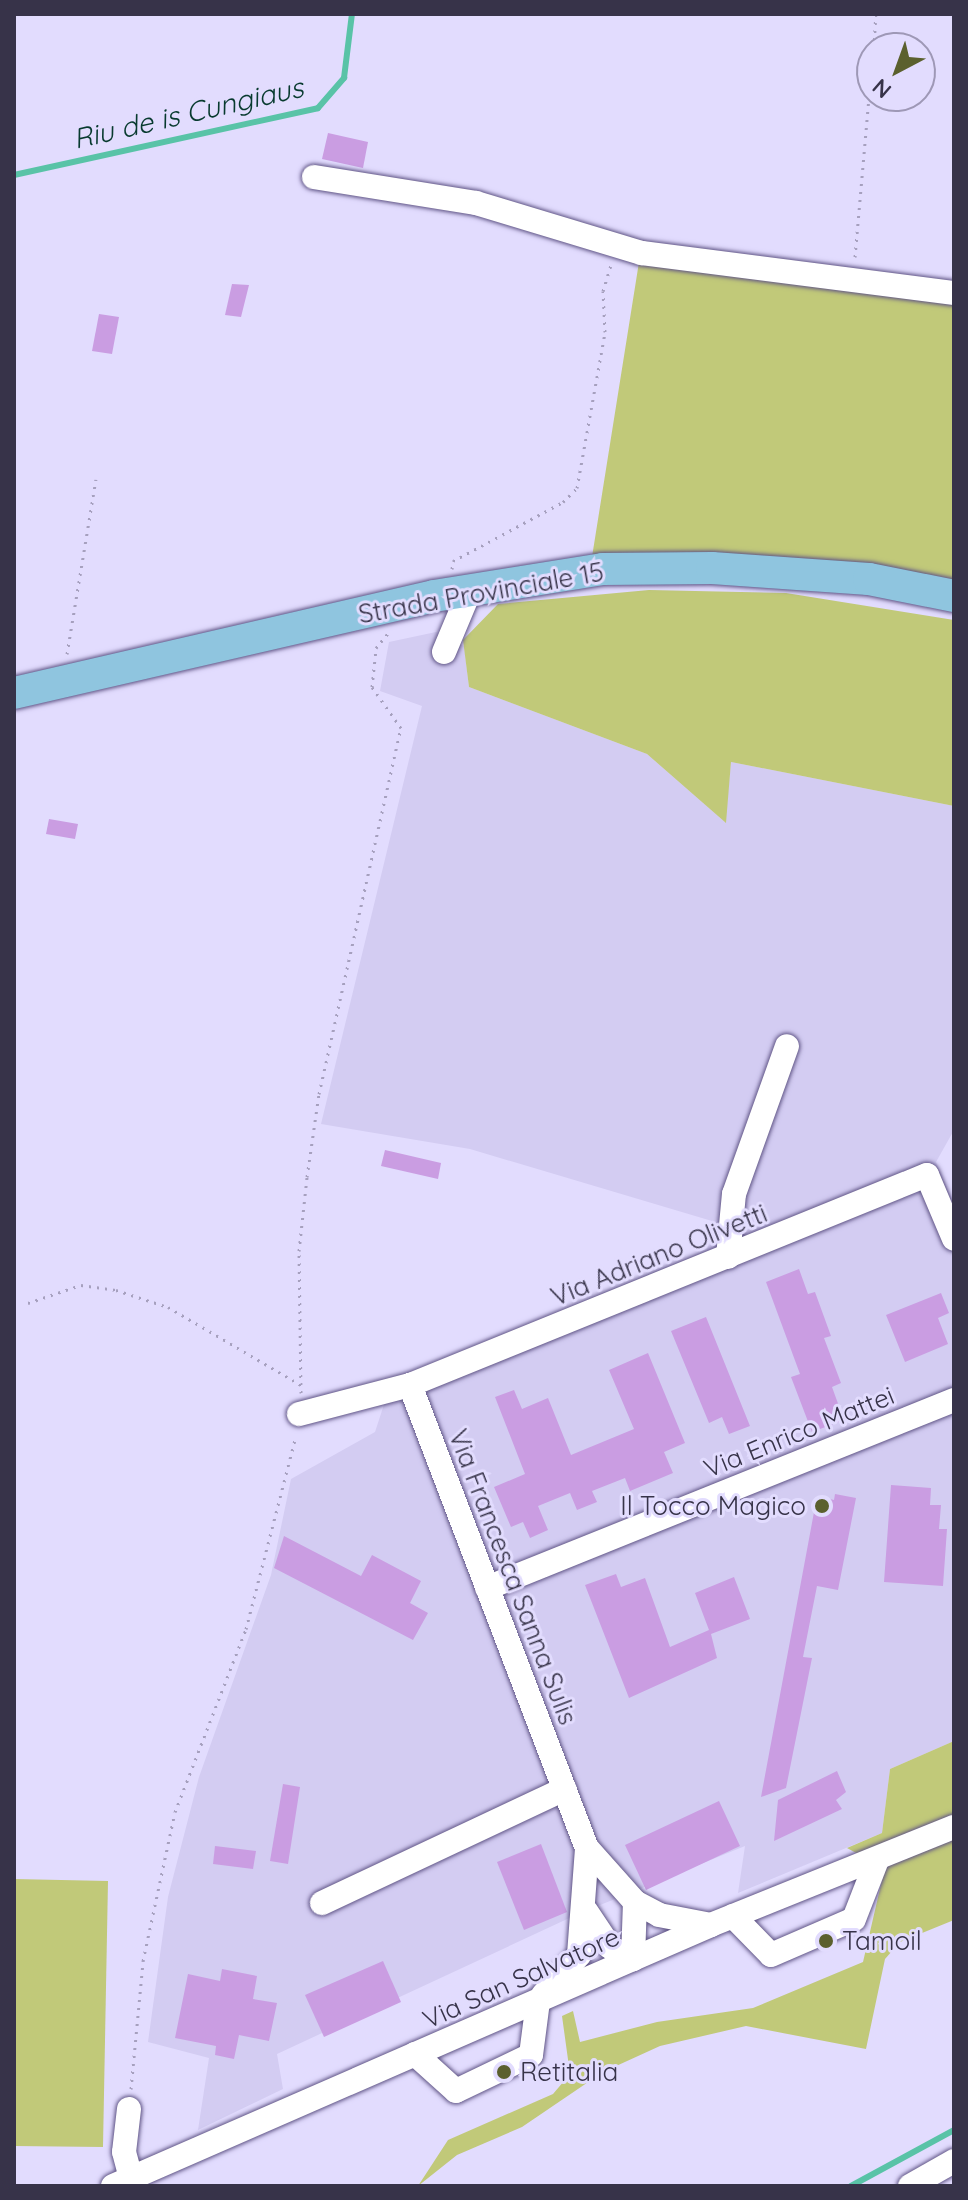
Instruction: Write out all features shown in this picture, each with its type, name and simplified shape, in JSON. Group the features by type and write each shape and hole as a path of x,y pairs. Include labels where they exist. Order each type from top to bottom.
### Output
{"main road":[{"name":"Strada Provinciale 15","path":"14,693 459,591 603,569 712,568 869,579 954,596"}],"street":[{"path":"314,177 476,203 618,246 954,293"},
{"path":"444,652 459,591"},
{"path":"728,1257 734,1194 787,1046"},
{"name":"Via Adriano Olivetti","path":"299,1414 410,1385 927,1175 954,1239"},
{"name":"Via Francesca Sanna Sulis","path":"410,1385 587,1848 635,1902 659,1915 722,1920"},
{"name":"Via Enrico Mattei","path":"487,1588 954,1400"},
{"path":"322,1903 564,1789"},
{"name":"Via San Salvatore","path":"122,2182 722,1920 954,1827"},
{"name":"Via Francesca Sanna Sulis","path":"538,2001 579,1955 586,1911 587,1848"},
{"path":"722,1920 771,1955 854,1919 877,1860"},
{"path":"586,1911 610,1947 633,1959 635,1902"},
{"path":"415,2054 456,2091 531,2055 538,2001"},
{"path":"122,2182 129,2109"},
{"path":"910,2186 954,2161"}],"path":[{"path":"860,280 855,266 856,231 867,112"},
{"path":"459,591 453,561 563,502 577,488 605,332 603,291 618,246"},
{"path":"65,681 96,479"},
{"path":"129,2109 143,1961 175,1812 246,1629 294,1452 301,1385 299,1251 307,1177 319,1094 401,728 372,687 376,648 387,634 400,630"},
{"path":"28,1303 81,1285 116,1290 168,1307 301,1385"}],"shaded area":[{"path":"436,632 464,646 469,687 647,754 725,822 731,762 954,806 954,1130 936,1162 954,1204 954,1741 890,1769 882,1833 738,1893 745,1846 578,1914 277,2054 283,2089 198,2130 209,2058 148,2042 168,1897 199,1777 271,1575 291,1479 375,1432 392,1380 707,1250 712,1221 470,1149 321,1124 422,706 380,691 389,642"}],"green space":[{"path":"639,262 954,302 954,582 782,557 698,552 592,557"},
{"path":"649,590 786,593 954,620 954,806 731,762 726,823 647,754 469,687 463,640 498,604"},
{"path":"954,1741 954,1816 858,1854 847,1848 882,1833 890,1769"},
{"path":"954,1839 954,1920 900,1942 885,1959 866,2049 746,2026 660,2046 603,2072 522,2127 457,2155 418,2186 448,2140 553,2094 570,2074 562,2016 573,2011 580,2042 657,2022 753,2008 863,1962 885,1867"},
{"path":"14,1879 108,1881 103,2147 14,2146"}],"building":[{"path":"328,133 368,142 363,168 322,159"},
{"path":"232,284 249,285 241,317 225,315"},
{"path":"99,314 119,317 112,354 92,351"},
{"path":"49,819 78,824 75,839 46,834"},
{"path":"385,1150 441,1163 438,1179 381,1166"},
{"path":"799,1269 808,1294 815,1292 831,1336 824,1338 841,1383 832,1387 844,1420 812,1432 791,1377 800,1374 766,1282"},
{"path":"941,1293 949,1313 938,1318 948,1344 905,1362 886,1315"},
{"path":"706,1317 750,1426 729,1434 722,1417 709,1423 671,1331"},
{"path":"648,1353 685,1443 664,1452 673,1473 630,1491 625,1478 592,1491 597,1502 577,1510 570,1493 538,1506 548,1530 530,1538 523,1522 511,1527 494,1487 525,1474 495,1397 514,1390 522,1409 548,1398 571,1455 634,1429 609,1370"},
{"path":"891,1485 931,1488 930,1505 941,1505 939,1529 947,1529 943,1586 884,1582"},
{"path":"835,1494 856,1498 838,1590 817,1586 803,1657 812,1658 786,1788 761,1797 817,1496 834,1500"},
{"path":"284,1536 361,1576 372,1555 421,1581 410,1603 428,1613 413,1640 274,1568"},
{"path":"616,1574 621,1587 645,1578 670,1647 709,1630 695,1593 734,1577 750,1619 711,1634 717,1658 629,1698 585,1585"},
{"path":"837,1771 846,1792 836,1800 842,1809 774,1841 778,1800"},
{"path":"283,1784 300,1787 288,1864 270,1861"},
{"path":"719,1801 740,1846 646,1890 625,1845"},
{"path":"541,1844 567,1912 524,1930 497,1862"},
{"path":"215,1846 256,1851 253,1869 213,1864"},
{"path":"383,1961 401,2002 324,2037 305,1995"},
{"path":"222,1969 257,1976 253,1999 277,2003 269,2041 239,2035 234,2059 215,2055 216,2046 175,2038 188,1974 220,1981"}],"waterway":[{"name":"Riu de is Cungiaus","path":"14,175 318,108 344,78 352,14"},
{"path":"851,2186 954,2130"}],"place":[{"name":"Il Tocco Magico","path":"822,1506"},
{"name":"Tamoil","path":"826,1941"},
{"name":"Retitalia","path":"504,2072"}]}
